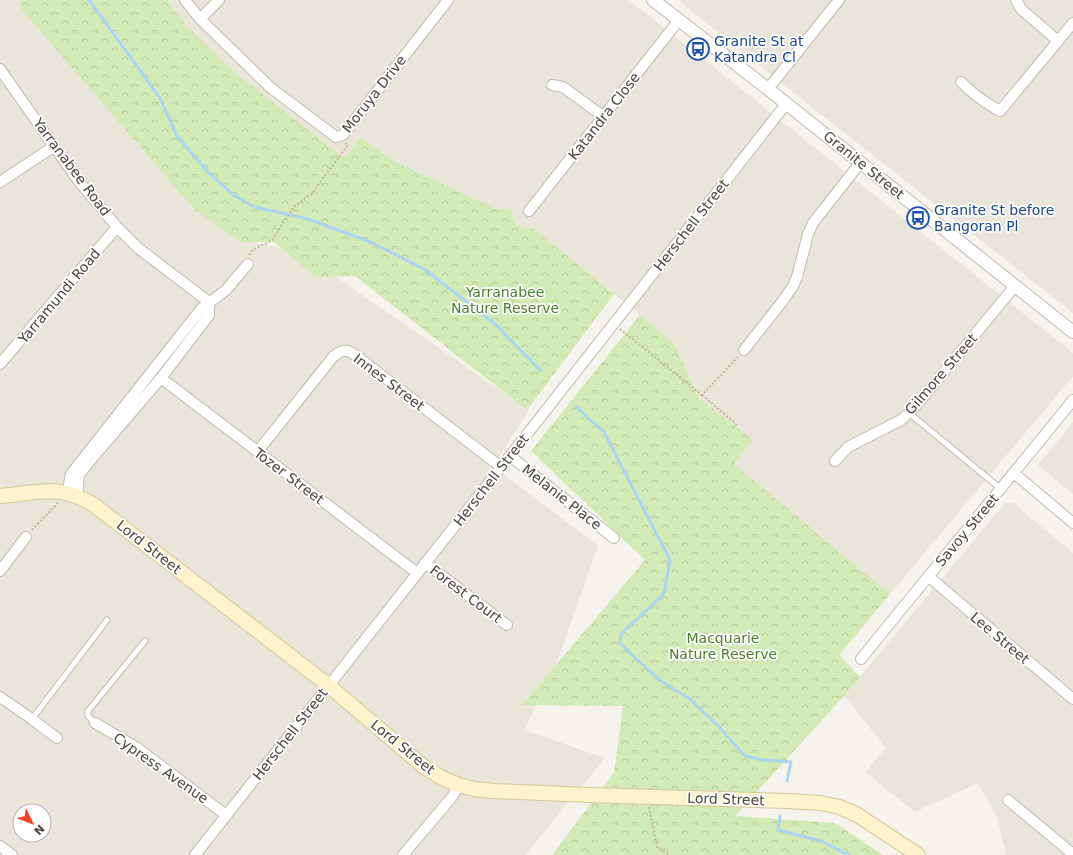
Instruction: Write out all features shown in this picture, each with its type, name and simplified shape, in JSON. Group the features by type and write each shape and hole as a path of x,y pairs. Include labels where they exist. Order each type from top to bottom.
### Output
{"main road":[{"path":"2,497 45,491 54,491 72,495"},
{"name":"Lord Street","path":"72,495 94,505 108,515 328,686 423,766 442,778 474,789 494,791 820,803 839,807 856,814 918,855"}],"street":[{"name":"Moruya Drive","path":"185,0 200,19 271,88 336,136 343,135 448,0"},
{"path":"200,19 218,0"},
{"name":"Granite Street","path":"653,0 768,89 1073,332"},
{"path":"768,89 839,0"},
{"path":"1016,0 1021,9 1058,41"},
{"name":"Katandra Close","path":"529,211 679,20"},
{"path":"961,82 987,104 1000,111 1073,23"},
{"name":"Yarranabee Road","path":"0,69 77,179 117,227 138,248 209,302"},
{"path":"552,85 562,87 604,117"},
{"name":"Herschell Street","path":"195,855 786,104"},
{"path":"0,182 53,146"},
{"path":"744,350 793,286 808,234 813,223 860,162"},
{"name":"Yarramundi Road","path":"0,364 117,227"},
{"path":"72,495 71,474 201,309 226,290 248,264"},
{"name":"Gilmore Street","path":"836,460 848,446 901,420 909,413 1015,286"},
{"path":"72,495 79,475 161,378 209,315 209,302"},
{"name":"Innes Street","path":"258,451 333,357 339,351 345,350 353,353 501,467"},
{"name":"Tozer Street","path":"161,378 417,573"},
{"name":"Savoy Street","path":"861,659 1073,400"},
{"name":"Melanie Place","path":"510,456 614,538"},
{"path":"1014,473 1073,523"},
{"path":"0,571 26,537"},
{"name":"Forest Court","path":"425,563 507,626"},
{"name":"Lee Street","path":"928,576 1073,699"},
{"path":"0,697 57,738"},
{"name":"Cypress Avenue","path":"95,723 136,747 226,815"},
{"path":"403,855 452,797 459,784"},
{"path":"1008,800 1073,854"}],"lane":[{"path":"909,413 1001,489"},
{"path":"32,719 107,620"},
{"path":"95,723 88,716 88,711 145,641"}],"path":[{"path":"248,264 252,251 271,241 292,209 312,193 348,145 336,136"},
{"path":"613,324 737,425"},
{"path":"702,395 744,350"},
{"path":"26,537 72,495"},
{"path":"648,797 657,847 669,855"}],"shaded area":[{"path":"0,0 32,0 239,239 300,252 529,410 493,466 598,546 557,662 524,730 605,758 525,855 0,855"},
{"path":"168,0 629,0 1073,353 1073,376 890,594 733,464 752,440 698,397 674,343 535,229 519,226 514,219 511,209 496,209 392,160 361,137 344,158 232,70 187,26"},
{"path":"678,0 1073,0 1073,313 761,67"},
{"path":"1073,422 1073,494 1038,465"},
{"path":"1005,503 1013,503 1073,553 1073,855 1006,855 997,817 978,783 915,812 865,772 886,748 844,696"}],"green space":[{"name":"Yarranabee Nature Reserve","path":"20,0 168,0 187,26 232,70 344,158 361,137 392,160 496,209 511,209 514,219 518,225 535,229 614,294 527,410 355,276 315,277 274,242 240,242 194,209 22,10"},
{"name":"Macquarie Nature Reserve","path":"640,315 674,343 698,397 753,440 734,464 890,594 839,655 860,677 735,816 835,823 883,855 552,855 614,773 623,706 522,705 645,560 531,451"}],"waterway":[{"path":"89,0 160,98 177,136 208,172 232,194 254,207 308,219 373,243 424,269 495,324 540,370"},
{"path":"577,407 604,432 670,560 664,594 621,634 620,643 662,682 690,699 720,728 745,756 763,760 791,762 787,781"},
{"path":"780,816 778,830 821,841 849,855"}],"place":[{"name":"Granite St at Katandra Cl","path":"698,49"},
{"name":"Granite St before Bangoran Pl","path":"918,218"}]}
